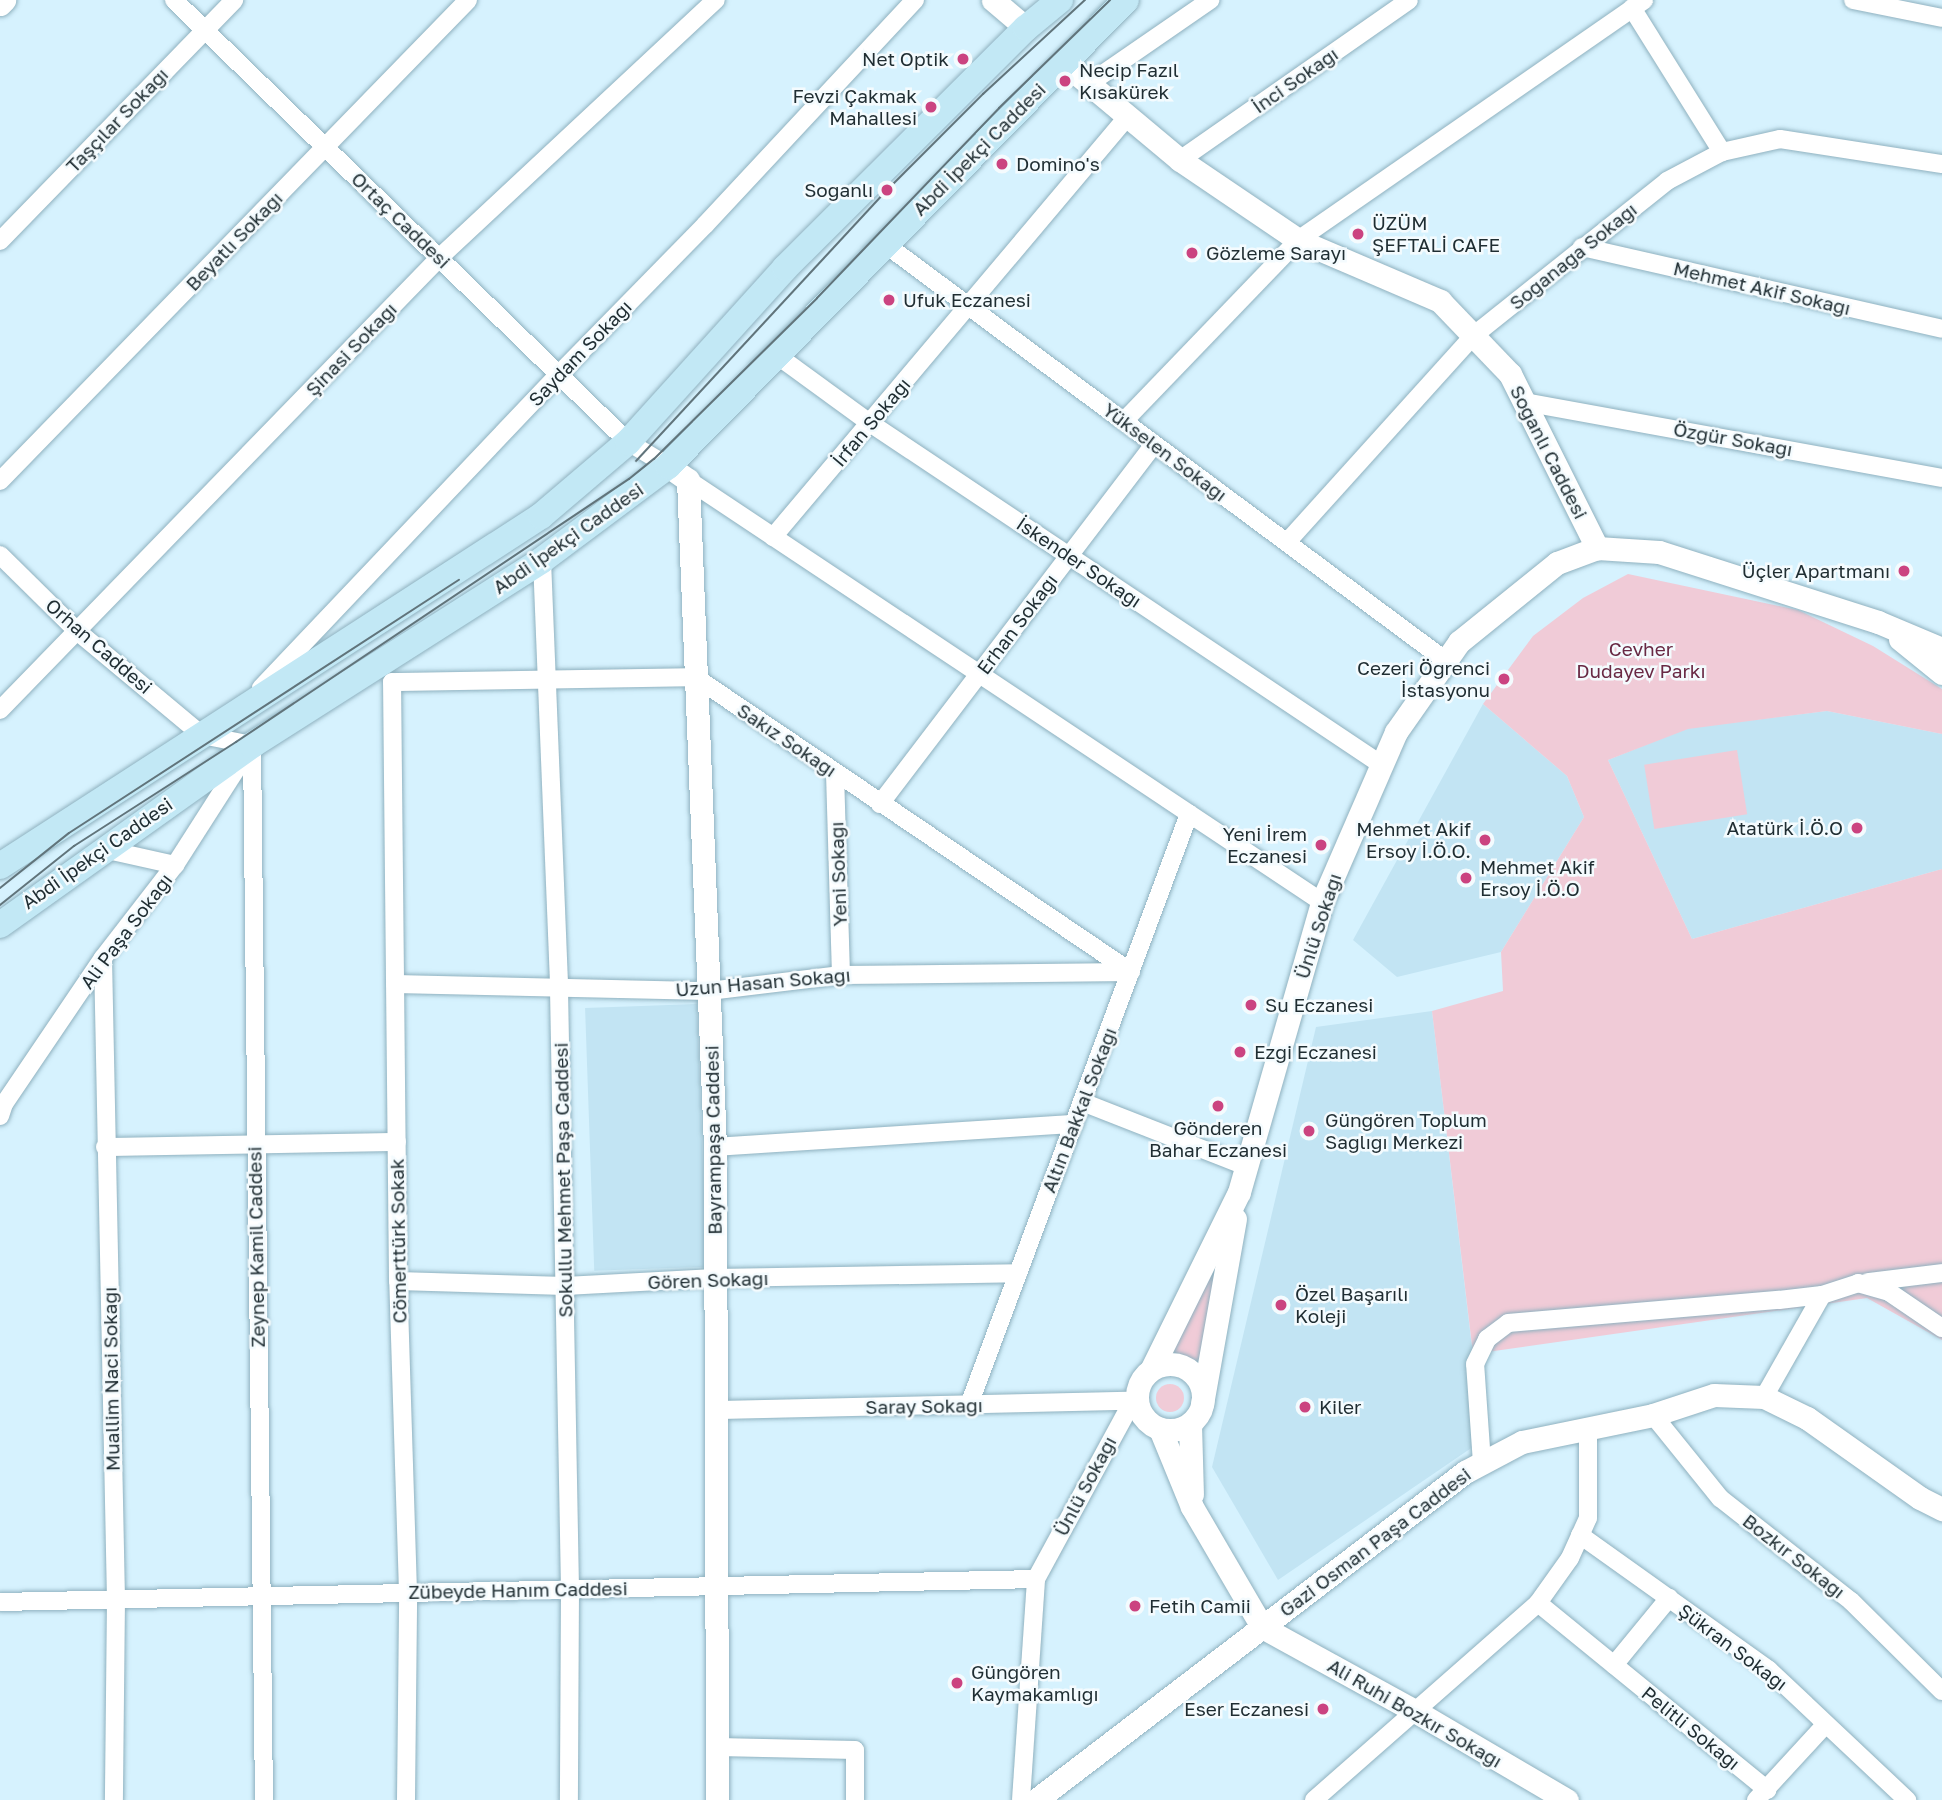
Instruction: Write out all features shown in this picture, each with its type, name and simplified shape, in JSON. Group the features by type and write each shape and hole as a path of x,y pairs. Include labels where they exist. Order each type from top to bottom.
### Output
{"main road":[{"name":"Abdi İpekçi Caddesi","path":"0,866 541,516 628,442 785,268 1026,28 1059,0"},
{"name":"Abdi İpekçi Caddesi","path":"0,925 252,745 678,473 778,356 1126,0"}],"street":[{"path":"0,4 4,0"},
{"name":"Ortaç Caddesi","path":"174,0 628,442 1322,902"},
{"name":"Taşçılar Sokağı","path":"0,241 234,0"},
{"name":"Beyatlı Sokağı","path":"0,481 468,0"},
{"name":"Şinasi Sokağı","path":"0,710 440,257 716,0"},
{"name":"Saydam Sokağı","path":"244,706 560,373 705,225 915,0"},
{"path":"993,0 1026,28"},
{"path":"1087,85 1210,0"},
{"name":"İnci Sokağı","path":"1180,160 1409,0"},
{"path":"1853,0 1938,11"},
{"path":"1124,421 1298,240 1638,4 1722,152"},
{"name":"Soğanlı Caddesi","path":"1064,63 1087,85 1180,160 1298,240 1440,301 1510,374 1597,548"},
{"name":"İrfan Sokağı","path":"773,537 1128,116"},
{"name":"Soğanağa Sokağı","path":"1287,542 1473,336 1667,181 1722,152 1780,139 1942,164"},
{"name":"Yükselen Sokağı","path":"885,244 1446,661"},
{"name":"Mehmet Akif Sokağı","path":"1582,247 1942,329"},
{"name":"İskender Sokağı","path":"778,356 870,423 1382,765"},
{"name":"Özgür Sokağı","path":"1524,402 1942,478"},
{"name":"Erhan Sokağı","path":"880,804 1154,444"},
{"name":"Bayrampaşa Caddesi","path":"678,473 695,677 715,1147 718,1410 717,1800"},
{"path":"1597,548 1659,552 1878,622 1942,649"},
{"name":"Ünlü Sokağı","path":"1239,1192 1322,902 1396,732 1459,642 1557,563 1597,548"},
{"name":"Orhan Caddesi","path":"0,555 77,631 202,735"},
{"name":"Sokullu Mehmet Paşa Caddesi","path":"542,560 559,989 570,1589 569,1800"},
{"path":"1878,622 1942,673"},
{"path":"545,679 695,677"},
{"name":"Sakız Sokağı","path":"695,677 1130,972"},
{"name":"Cömerttürk Sokak","path":"407,1800 408,1592 398,1280 392,682 545,679"},
{"path":"202,735 252,745"},
{"name":"Ali Paşa Sokağı","path":"0,1116 4,1104 103,958 175,865 252,745"},
{"name":"Zeynep Kamil Caddesi","path":"252,745 264,1800"},
{"name":"Yeni Sokağı","path":"835,773 841,975"},
{"name":"Altın Bakkal Sokağı","path":"969,1405 1189,814"},
{"path":"103,849 175,865"},
{"name":"Muallim Naci Sokağı","path":"103,958 116,1599 114,1800"},
{"name":"Uzun Hasan Sokağı","path":"395,984 709,991 841,975 1130,972"},
{"path":"1082,1101 1248,1167"},
{"path":"715,1147 1074,1124"},
{"path":"105,1147 397,1142"},
{"path":"1239,1192 1152,1368 1139,1384 1133,1398 1142,1416 1160,1429 1192,1507 1262,1627"},
{"path":"1192,1507 1196,1414 1239,1192"},
{"name":"Gören Sokağı","path":"398,1280 565,1286 716,1278 1018,1273"},
{"path":"1482,1463 1475,1364 1487,1339 1508,1323 1671,1311 1822,1294 1858,1283 1942,1273"},
{"path":"1858,1283 1889,1292 1942,1328"},
{"path":"1763,1397 1822,1294"},
{"path":"1152,1368 1173,1363 1192,1373 1203,1393 1196,1414 1181,1429 1160,1429"},
{"name":"Gazi Osman Paşa Caddesi","path":"1036,1800 1465,1472 1522,1442 1653,1415 1714,1395 1763,1397 1807,1418 1920,1498 1942,1509"},
{"name":"Ünlü Sokağı","path":"1036,1579 1133,1398"},
{"name":"Saray Sokağı","path":"718,1410 969,1405 1133,1398"},
{"name":"Bozkır Sokağı","path":"1653,1415 1720,1498 1851,1601 1942,1691"},
{"path":"1314,1800 1538,1603 1570,1558 1587,1518 1588,1428"},
{"name":"Şükran Sokağı","path":"1580,1535 1769,1670 1907,1800"},
{"path":"1021,1800 1036,1579"},
{"name":"Zübeyde Hanım Caddesi","path":"0,1602 1036,1579"},
{"path":"1614,1665 1669,1598"},
{"name":"Pelitli Sokağı","path":"1538,1603 1614,1665 1761,1795"},
{"name":"Ali Ruhi Bozkır Sokağı","path":"1262,1627 1415,1711 1557,1798"},
{"path":"1761,1795 1826,1724"},
{"path":"718,1747 855,1750 855,1800"}],"shaded area":[{"name":"Mehmet Akif Ersoy İ.Ö.O","path":"1483,704 1567,776 1584,817 1501,952 1397,977 1353,940"},
{"path":"1827,711 1942,734 1942,869 1692,939 1608,760 1688,728"},
{"path":"697,1004 706,1267 594,1271 585,1008"},
{"path":"1432,1011 1483,1440 1278,1580 1212,1467 1316,1027"}],"green space":[{"name":"Cevher Dudayev Parkı","path":"1628,574 1798,610 1873,646 1942,689 1942,734 1827,711 1688,729 1608,760 1692,939 1942,869 1942,1340 1867,1298 1473,1354 1432,1011 1503,991 1501,952 1584,817 1567,776 1483,704 1533,636 1583,598"},
{"path":"1737,750 1747,814 1654,829 1644,765"},
{"path":"1228,1227 1201,1370 1189,1361 1170,1358"},
{"path":"1170,1384 1180,1388 1184,1398 1180,1408 1170,1412 1160,1408 1156,1398 1160,1388"}],"tram line":[{"path":"636,461 887,190 983,94 1085,0"},
{"path":"0,905 74,846 236,742 629,479 654,459 817,298 999,108 1110,0"},
{"path":"0,888 69,833 459,580"}],"place":[{"name":"Net Optik","path":"963,59"},
{"name":"Necip Fazıl Kısakürek","path":"1065,81"},
{"name":"Fevzi Çakmak Mahallesi","path":"931,107"},
{"name":"Domino's","path":"1002,164"},
{"name":"Soğanlı","path":"887,190"},
{"name":"ÜZÜM ŞEFTALİ CAFE","path":"1358,234"},
{"name":"Gözleme Sarayı","path":"1192,253"},
{"name":"Ufuk Eczanesi","path":"889,300"},
{"name":"Üçler Apartmanı","path":"1904,571"},
{"name":"Cezeri Öğrenci İstasyonu","path":"1504,679"},
{"name":"Atatürk İ.Ö.O","path":"1857,828"},
{"name":"Mehmet Akif Ersoy İ.Ö.O.","path":"1485,840"},
{"name":"Yeni İrem Eczanesi","path":"1321,845"},
{"name":"Mehmet Akif Ersoy İ.Ö.O","path":"1466,878"},
{"name":"Su Eczanesi","path":"1251,1005"},
{"name":"Ezgi Eczanesi","path":"1240,1052"},
{"name":"Gönderen Bahar Eczanesi","path":"1218,1106"},
{"name":"Güngören Toplum Sağlığı Merkezi","path":"1309,1131"},
{"name":"Özel Başarılı Koleji","path":"1281,1305"},
{"name":"Kiler","path":"1305,1407"},
{"name":"Fetih Camii","path":"1135,1606"},
{"name":"Güngören Kaymakamlığı","path":"957,1683"},
{"name":"Eser Eczanesi","path":"1323,1709"}]}
